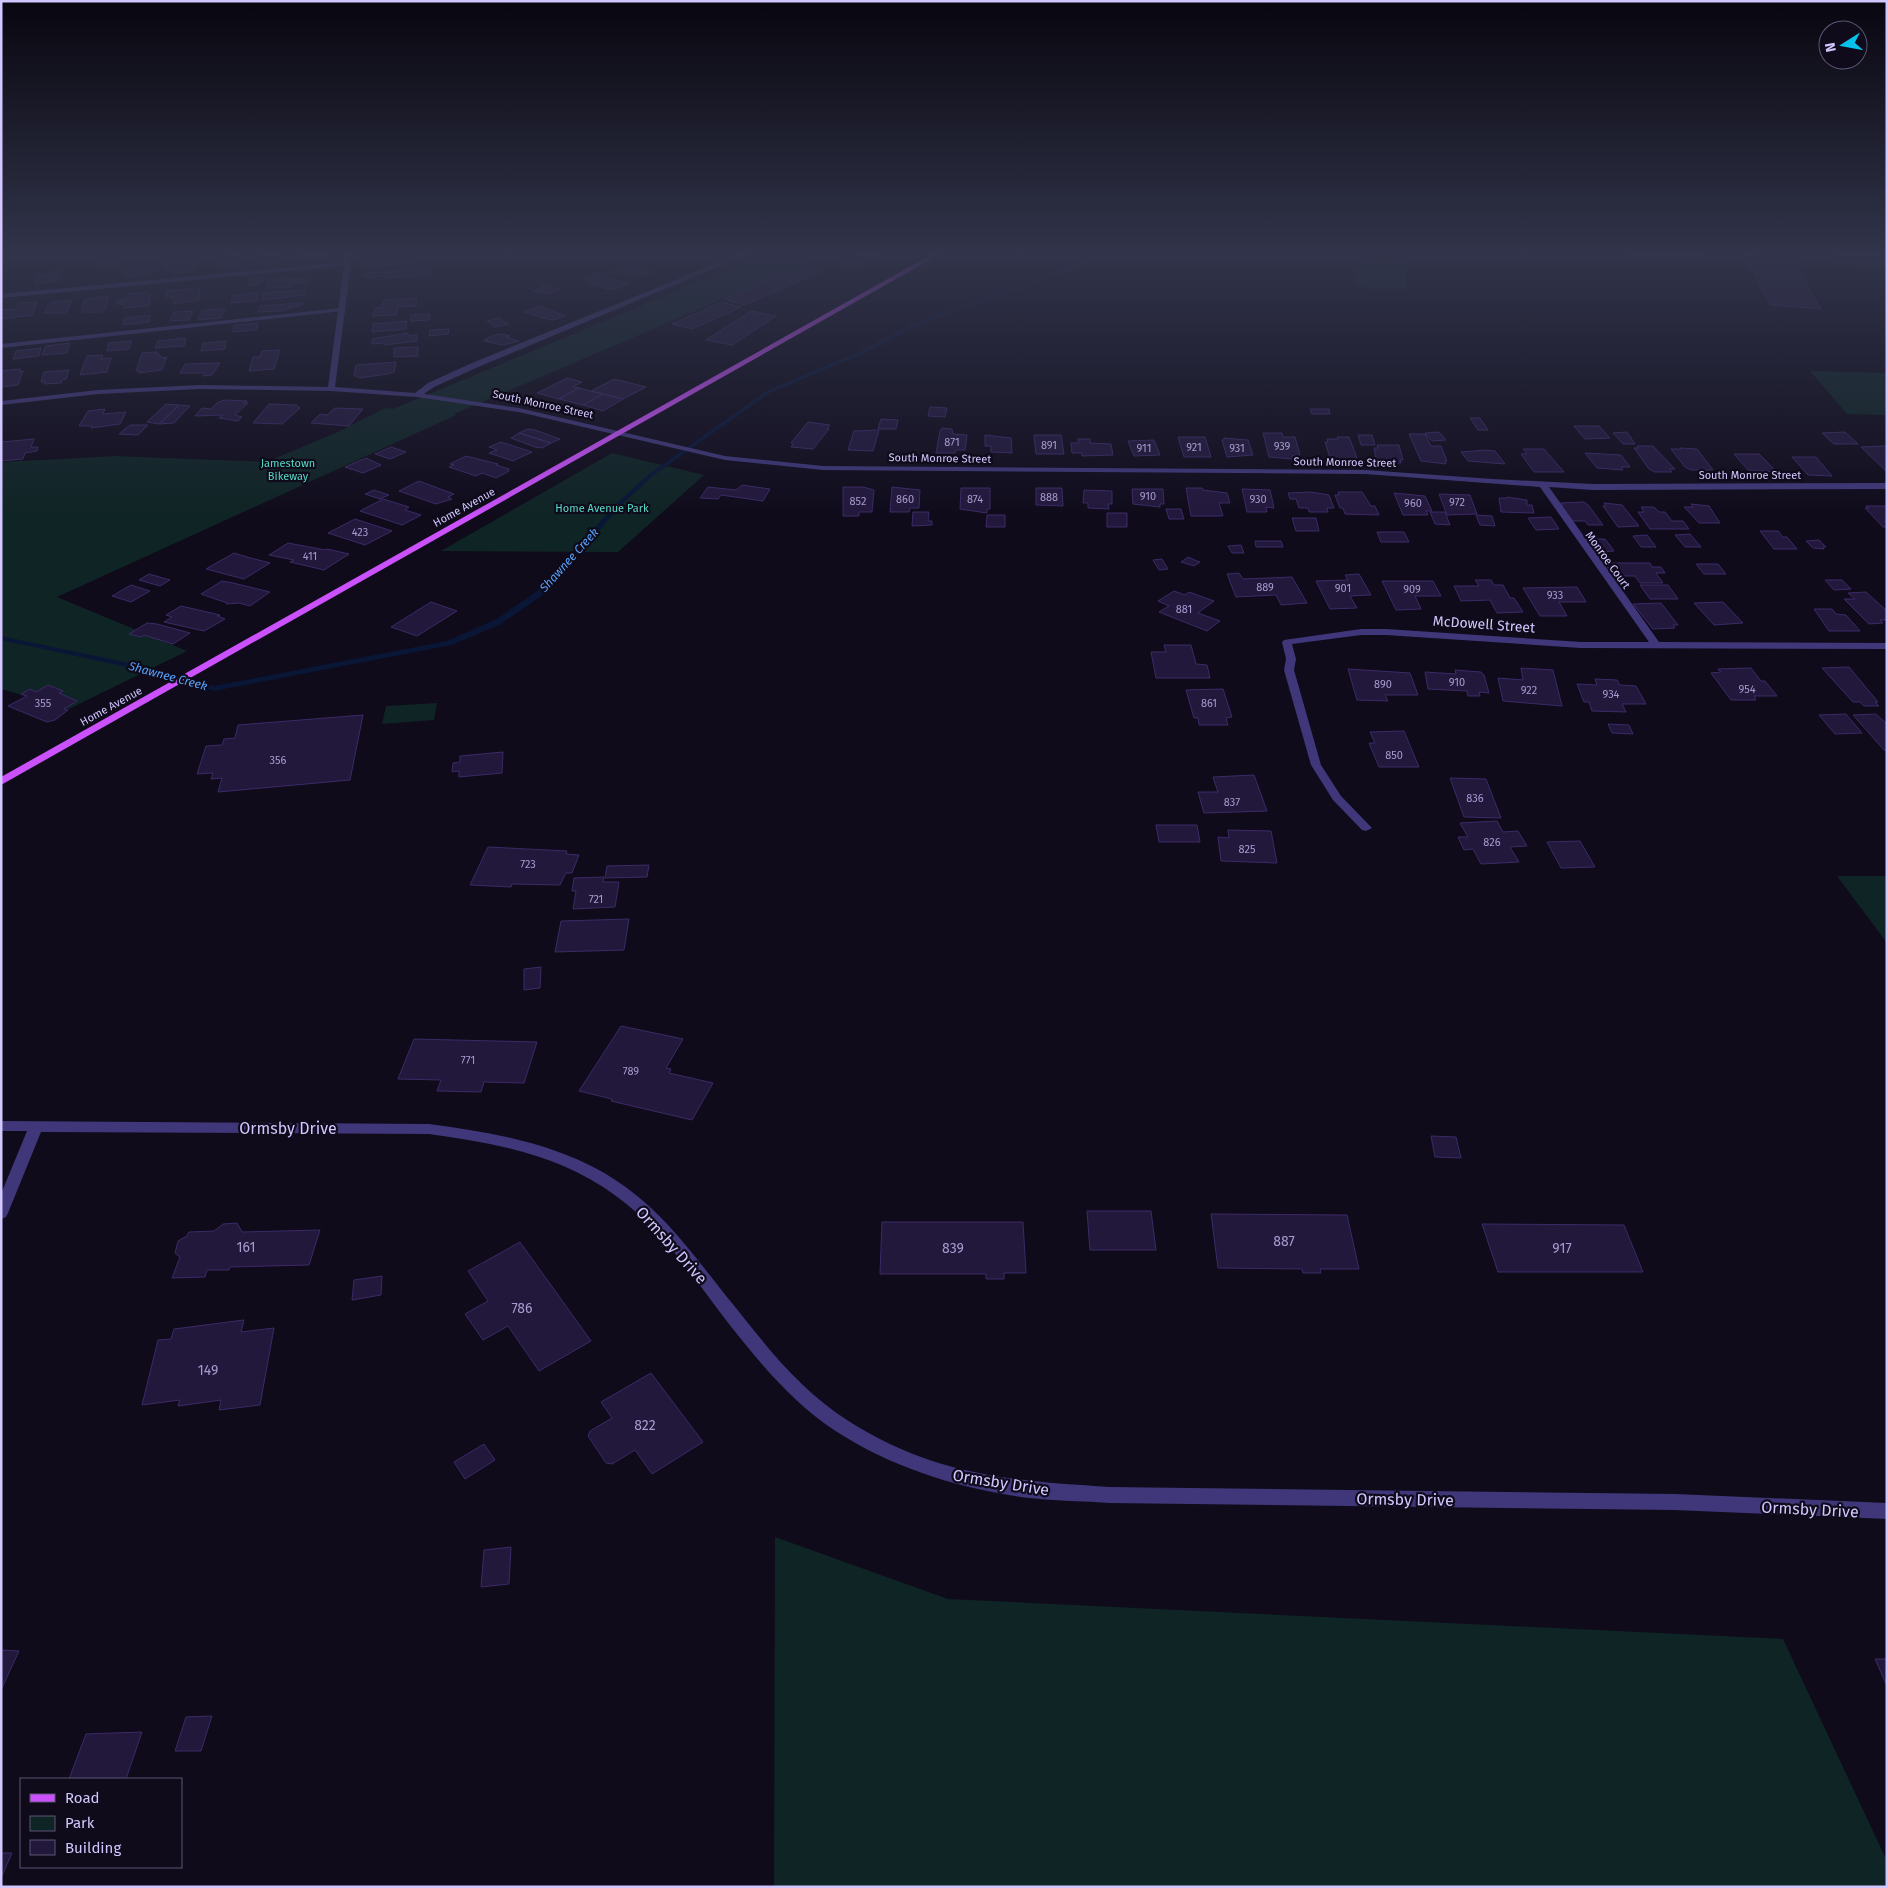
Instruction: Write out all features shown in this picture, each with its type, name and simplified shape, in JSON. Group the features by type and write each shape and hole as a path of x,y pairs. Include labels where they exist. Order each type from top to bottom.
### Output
{"main road":[{"name":"Home Avenue","path":"1,782 784,341"}],"street":[{"path":"1,346 47,341"},
{"path":"331,389 337,341"},
{"path":"417,395 431,385 533,341"},
{"name":"South Monroe Street","path":"1,403 98,392 239,386 331,389 417,395 494,405 622,433 707,455 770,464 823,468 1365,472 1543,485 1887,486"},
{"name":"Monroe Court","path":"1543,485 1657,646"},
{"name":"McDowell Street","path":"1366,828 1336,798 1316,765 1289,670 1291,659 1287,642 1361,632 1402,632 1581,645 1887,646"},
{"name":"Ormsby Drive","path":"1,1126 429,1129 483,1136 511,1142 565,1160 595,1175 644,1210 670,1237 773,1367 817,1408 848,1430 889,1452 934,1470 981,1482 1030,1490 1110,1494 1675,1502 1887,1511"},
{"path":"1,1214 36,1126"}],"green space":[{"name":"Jamestown Bikeway","path":"557,341 625,341 454,414 456,415 57,597 187,651 69,709 1,689 1,462 116,456 266,462 340,431 385,408 393,409"},
{"path":"1810,371 1887,373 1887,415 1847,414"},
{"name":"Home Avenue Park","path":"612,453 704,475 618,552 441,551"},
{"path":"437,703 434,720 382,724 386,706"},
{"path":"1837,876 1887,876 1887,943"},
{"path":"775,1537 948,1599 1783,1639 1887,1861 1887,1887 774,1887"}],"building":[{"path":"131,341 129,349 107,351 109,343"},
{"path":"158,341 185,341 184,346 155,348"},
{"path":"226,341 225,349 201,351 203,343"},
{"path":"372,341 416,341 384,345 384,343 372,344"},
{"path":"485,341 519,341 503,345"},
{"path":"712,341 738,341 732,345"},
{"path":"70,343 67,353 42,355 46,346"},
{"path":"418,347 418,356 394,357 394,348"},
{"path":"41,348 39,356 13,359 16,351"},
{"path":"280,350 274,369 249,371 253,357 260,357 262,351"},
{"path":"157,352 161,357 167,358 163,358 166,359 162,370 139,373 140,371 136,371 142,353"},
{"path":"103,355 101,359 111,358 107,372 80,375 87,356"},
{"path":"396,362 394,372 388,374 359,378 354,375 356,365"},
{"path":"220,363 212,375 203,376 205,373 180,373 185,364"},
{"path":"20,369 19,372 23,371 18,385 1,387 1,371"},
{"path":"69,370 66,379 62,380 61,383 44,384 45,381 41,382 44,372"},
{"path":"567,378 582,382 573,387 579,388 559,399 537,393"},
{"path":"614,379 646,387 623,399 591,391"},
{"path":"579,388 603,394 583,405 559,399"},
{"path":"603,394 623,399 603,411 583,405"},
{"path":"225,400 247,401 244,403 248,403 235,415 242,417 238,421 219,418 223,415 195,416 202,408 211,409 218,402"},
{"path":"166,404 179,405 159,424 147,422"},
{"path":"269,404 296,405 300,408 282,424 253,423"},
{"path":"179,405 190,406 174,423 159,424"},
{"path":"930,407 947,408 945,417 928,416"},
{"path":"335,408 363,409 349,426 311,423 320,414 327,415"},
{"path":"105,409 103,414 126,412 120,424 91,428 92,426 79,426 88,411"},
{"path":"1310,409 1329,409 1330,414 1312,414"},
{"path":"1470,418 1480,418 1488,430 1478,430"},
{"path":"881,419 898,420 896,429 878,429"},
{"path":"808,422 830,425 813,449 791,447 793,444 791,443"},
{"path":"130,425 148,425 138,435 119,434"},
{"path":"1574,426 1599,426 1610,438 1585,439"},
{"path":"942,428 952,429 953,434 967,435 965,450 956,450 955,453 936,453"},
{"path":"528,429 560,439 551,443 519,433"},
{"path":"879,430 873,451 848,450 854,431"},
{"path":"1439,432 1446,440 1432,441 1425,433"},
{"path":"1627,432 1635,444 1623,444 1613,433"},
{"path":"1845,432 1858,444 1834,444 1822,433"},
{"path":"519,433 551,443 542,448 511,438"},
{"path":"1263,433 1282,433 1283,437 1295,437 1300,455 1292,456 1293,459 1269,457"},
{"path":"1409,434 1425,434 1431,446 1441,446 1447,461 1445,461 1446,464 1421,461"},
{"path":"985,435 1011,438 1012,453 991,452 991,446 985,446"},
{"path":"1034,435 1061,435 1064,454 1036,454"},
{"path":"1358,435 1372,435 1375,445 1361,445"},
{"path":"1178,437 1205,437 1211,457 1184,457"},
{"path":"1337,437 1349,437 1357,458 1355,458 1356,461 1333,461 1330,458 1325,442 1328,442 1327,439 1338,439"},
{"path":"1224,438 1248,440 1253,455 1227,457 1222,440"},
{"path":"34,439 31,447 38,447 37,451 25,453 23,459 1,461 1,442"},
{"path":"1078,439 1090,439 1090,443 1111,444 1113,455 1082,456 1082,453 1072,453 1071,443 1079,443"},
{"path":"1154,440 1160,455 1134,456 1128,441"},
{"path":"501,442 532,452 513,461 489,453 497,450 489,447"},
{"path":"1377,445 1399,445 1403,460 1400,460 1401,463 1381,462 1380,459 1376,459 1374,448 1378,448"},
{"path":"1637,446 1653,446 1675,469 1669,469 1672,472 1655,472 1649,469 1634,448 1638,448"},
{"path":"1885,446 1887,448 1887,472 1861,447"},
{"path":"391,447 406,452 390,459 375,454"},
{"path":"1523,449 1544,449 1564,472 1534,472 1521,454 1527,454"},
{"path":"1671,449 1697,449 1713,470 1691,470 1685,467"},
{"path":"1495,451 1505,464 1468,461 1461,452"},
{"path":"1585,453 1621,455 1630,467 1621,467 1623,470 1597,468"},
{"path":"1734,454 1759,454 1777,472 1748,470"},
{"path":"466,456 498,464 496,465 509,469 509,471 496,478 482,473 476,476 449,467 454,465 450,464"},
{"path":"1792,457 1816,457 1832,476 1808,475"},
{"path":"366,458 381,465 363,473 345,467"},
{"path":"419,481 454,494 448,497 452,499 436,504 399,491"},
{"path":"742,485 770,489 763,501 721,495 718,499 700,498 708,487 736,490"},
{"path":"843,487 863,487 874,490 872,512 859,512 859,516 843,516"},
{"path":"892,487 920,490 919,508 910,508 909,512 890,512"},
{"path":"961,488 990,488 990,509 987,509 987,513 960,509"},
{"path":"1036,488 1062,488 1063,506 1036,505"},
{"path":"1186,488 1202,488 1203,490 1227,493 1230,503 1219,503 1223,516 1191,516"},
{"path":"1132,489 1163,489 1164,504 1160,504 1160,507 1133,504"},
{"path":"1242,489 1270,490 1274,508 1266,507 1267,512 1247,512"},
{"path":"374,490 389,495 380,499 365,494"},
{"path":"1084,490 1112,491 1112,504 1108,504 1109,509 1088,508 1088,503 1083,503"},
{"path":"1311,492 1329,495 1334,508 1327,508 1328,512 1309,512 1308,508 1299,508 1296,499 1290,499 1288,493"},
{"path":"1338,492 1362,492 1371,506 1375,506 1379,515 1345,514 1343,508 1340,508 1335,495 1339,495"},
{"path":"1394,493 1425,496 1432,511 1426,511 1428,515 1403,515"},
{"path":"1439,494 1470,495 1477,514 1447,515"},
{"path":"1507,497 1527,500 1527,505 1532,505 1534,513 1501,512 1499,498"},
{"path":"383,499 409,507 405,510 421,515 402,525 360,511"},
{"path":"1584,502 1603,525 1588,525 1585,521 1572,521 1561,506 1563,506 1561,503"},
{"path":"1604,503 1622,505 1639,526 1618,527 1603,506 1606,506"},
{"path":"1691,504 1709,506 1720,523 1699,523 1684,507 1693,507"},
{"path":"1866,506 1887,506 1887,527 1883,527 1865,508 1869,508"},
{"path":"1641,507 1654,507 1659,512 1665,512 1672,521 1683,521 1689,529 1650,529 1638,512 1644,512"},
{"path":"1166,509 1181,509 1184,519 1169,519"},
{"path":"913,512 929,512 928,521 932,521 932,525 912,526"},
{"path":"1430,512 1445,512 1450,525 1435,524"},
{"path":"1107,513 1127,513 1127,527 1107,527"},
{"path":"987,515 1005,515 1005,527 986,527"},
{"path":"1476,515 1492,516 1495,526 1480,525"},
{"path":"1551,517 1559,529 1536,530 1528,518"},
{"path":"1292,518 1316,518 1319,531 1296,531"},
{"path":"355,519 392,531 365,545 328,533"},
{"path":"1760,531 1778,531 1783,537 1787,537 1797,549 1774,549"},
{"path":"1377,532 1404,532 1409,542 1381,542"},
{"path":"1690,534 1701,547 1685,547 1675,535"},
{"path":"1647,535 1656,547 1641,547 1633,536"},
{"path":"1586,539 1605,539 1614,551 1595,552"},
{"path":"1819,540 1826,547 1823,547 1824,549 1813,548 1806,541"},
{"path":"1255,541 1281,541 1283,547 1256,547"},
{"path":"288,543 349,554 324,570 290,562 294,560 269,555"},
{"path":"1241,545 1244,553 1232,553 1228,546"},
{"path":"234,553 270,563 244,579 206,569"},
{"path":"1188,557 1200,562 1194,566 1181,562"},
{"path":"1162,559 1168,569 1159,570 1153,560"},
{"path":"1605,563 1650,563 1652,567 1661,567 1665,573 1656,573 1663,583 1640,583 1635,576 1613,576"},
{"path":"1696,564 1718,564 1726,574 1704,574"},
{"path":"1239,573 1243,579 1292,577 1307,603 1281,605 1276,595 1236,597 1227,574"},
{"path":"149,574 170,580 160,586 139,580"},
{"path":"1359,574 1371,595 1350,596 1357,608 1330,609 1316,581 1348,580 1345,575"},
{"path":"1475,580 1491,580 1494,585 1503,585 1510,598 1514,598 1523,612 1497,613 1490,600 1461,601 1454,586 1479,586"},
{"path":"1825,580 1842,580 1851,589 1834,590"},
{"path":"222,581 270,592 250,606 239,603 226,604 201,594"},
{"path":"1382,581 1433,581 1441,596 1415,596 1421,609 1396,610"},
{"path":"131,585 150,591 131,602 112,596"},
{"path":"1640,585 1668,585 1678,599 1650,599"},
{"path":"1577,587 1586,602 1559,602 1567,616 1540,616 1523,588"},
{"path":"1174,591 1185,595 1189,592 1214,601 1198,613 1220,621 1207,631 1159,612 1169,606 1158,601"},
{"path":"1866,592 1887,611 1887,620 1880,620 1883,623 1869,624 1844,599 1855,599 1848,593"},
{"path":"431,602 457,611 417,636 391,627"},
{"path":"1723,602 1743,623 1714,625 1694,603"},
{"path":"1661,603 1678,625 1673,625 1675,628 1653,629 1633,604"},
{"path":"181,606 220,615 217,616 225,619 204,631 164,622 172,617 166,615"},
{"path":"1814,609 1832,609 1836,614 1846,615 1860,631 1829,631"},
{"path":"147,623 190,633 173,644 144,635 141,637 129,634"},
{"path":"1164,645 1191,645 1196,664 1207,665 1210,678 1156,678 1151,652 1166,652"},
{"path":"1849,667 1878,702 1875,702 1879,706 1864,706 1860,702 1853,702 1822,668"},
{"path":"1521,668 1553,670 1562,706 1503,701 1498,678 1523,680"},
{"path":"1751,668 1761,681 1765,681 1777,696 1754,696 1756,700 1731,700 1711,673 1721,672 1718,669"},
{"path":"1348,669 1410,673 1418,695 1385,695 1388,701 1357,700"},
{"path":"1455,670 1481,672 1484,675 1489,693 1479,692 1480,696 1468,696 1467,691 1428,689 1425,672 1456,674"},
{"path":"1595,679 1617,680 1620,685 1636,686 1646,704 1622,704 1626,712 1592,711 1589,702 1584,702 1577,684 1597,685"},
{"path":"48,685 63,691 59,693 77,701 64,709 68,710 55,720 47,722 8,706 27,696 21,694 30,689 36,692"},
{"path":"1223,689 1232,717 1226,718 1228,725 1199,725 1198,718 1194,718 1186,690"},
{"path":"1846,714 1862,733 1835,734 1819,715"},
{"path":"1876,714 1887,724 1887,750 1884,750 1853,715"},
{"path":"363,715 350,780 218,792 222,778 211,779 213,773 197,774 206,746 222,745 224,739 235,738 238,725"},
{"path":"1608,724 1629,725 1633,734 1612,733"},
{"path":"1404,731 1419,767 1379,767 1369,743 1375,743 1370,732"},
{"path":"503,752 502,773 459,777 459,771 452,772 453,763 460,762 460,756"},
{"path":"1254,775 1267,811 1204,813 1198,792 1218,792 1213,777"},
{"path":"1450,778 1486,779 1501,818 1464,817"},
{"path":"1497,821 1503,832 1518,831 1527,846 1510,847 1519,862 1481,864 1473,849 1464,850 1458,837 1468,837 1460,823"},
{"path":"1156,825 1197,825 1200,842 1159,842"},
{"path":"1228,830 1271,831 1277,863 1221,861 1218,837 1229,838"},
{"path":"1580,841 1595,867 1561,868 1547,842"},
{"path":"488,847 567,851 566,854 579,855 572,873 566,873 560,885 512,884 511,887 470,885"},
{"path":"649,865 647,877 605,878 607,866"},
{"path":"604,877 603,882 619,882 615,907 573,909 576,891 572,891 574,878"},
{"path":"629,919 624,950 555,952 561,921"},
{"path":"541,967 540,988 524,990 524,969"},
{"path":"621,1026 683,1039 666,1068 671,1069 669,1073 713,1083 692,1120 611,1101 612,1099 579,1091"},
{"path":"414,1039 537,1042 524,1083 484,1082 481,1092 437,1091 441,1080 398,1079"},
{"path":"1431,1136 1456,1137 1461,1158 1435,1157"},
{"path":"1087,1211 1151,1211 1156,1250 1090,1250"},
{"path":"1211,1214 1347,1215 1359,1269 1320,1269 1321,1273 1303,1273 1302,1269 1218,1268"},
{"path":"882,1222 1023,1222 1026,1273 1004,1273 1004,1279 986,1279 986,1274 880,1274"},
{"path":"237,1223 242,1232 320,1230 309,1265 230,1267 229,1270 207,1270 205,1277 172,1278 180,1257 175,1253 178,1241 187,1236 189,1232 214,1231 223,1224"},
{"path":"1482,1224 1624,1225 1643,1272 1498,1272"},
{"path":"520,1242 591,1341 539,1371 508,1326 483,1340 465,1314 488,1301 468,1271"},
{"path":"382,1276 381,1295 352,1300 354,1280"},
{"path":"244,1320 241,1332 274,1328 260,1405 219,1410 221,1400 178,1406 180,1400 142,1405 158,1340 171,1339 174,1329"},
{"path":"651,1373 703,1442 652,1474 635,1450 612,1464 606,1463 588,1436 590,1431 612,1418 601,1402"},
{"path":"484,1444 495,1460 465,1479 454,1462"},
{"path":"511,1547 509,1584 481,1587 484,1550"},
{"path":"1,1650 19,1651 1,1690"},
{"path":"1875,1659 1887,1659 1887,1686"},
{"path":"212,1716 201,1751 175,1751 186,1717"},
{"path":"142,1732 126,1778 69,1778 86,1734"},
{"path":"1,1853 12,1853 1,1878"}],"waterway":[{"name":"Shawnee Creek","path":"1,638 148,669 214,689 449,643 498,622 540,593 620,503 651,475 768,392 863,352 883,341"}]}
